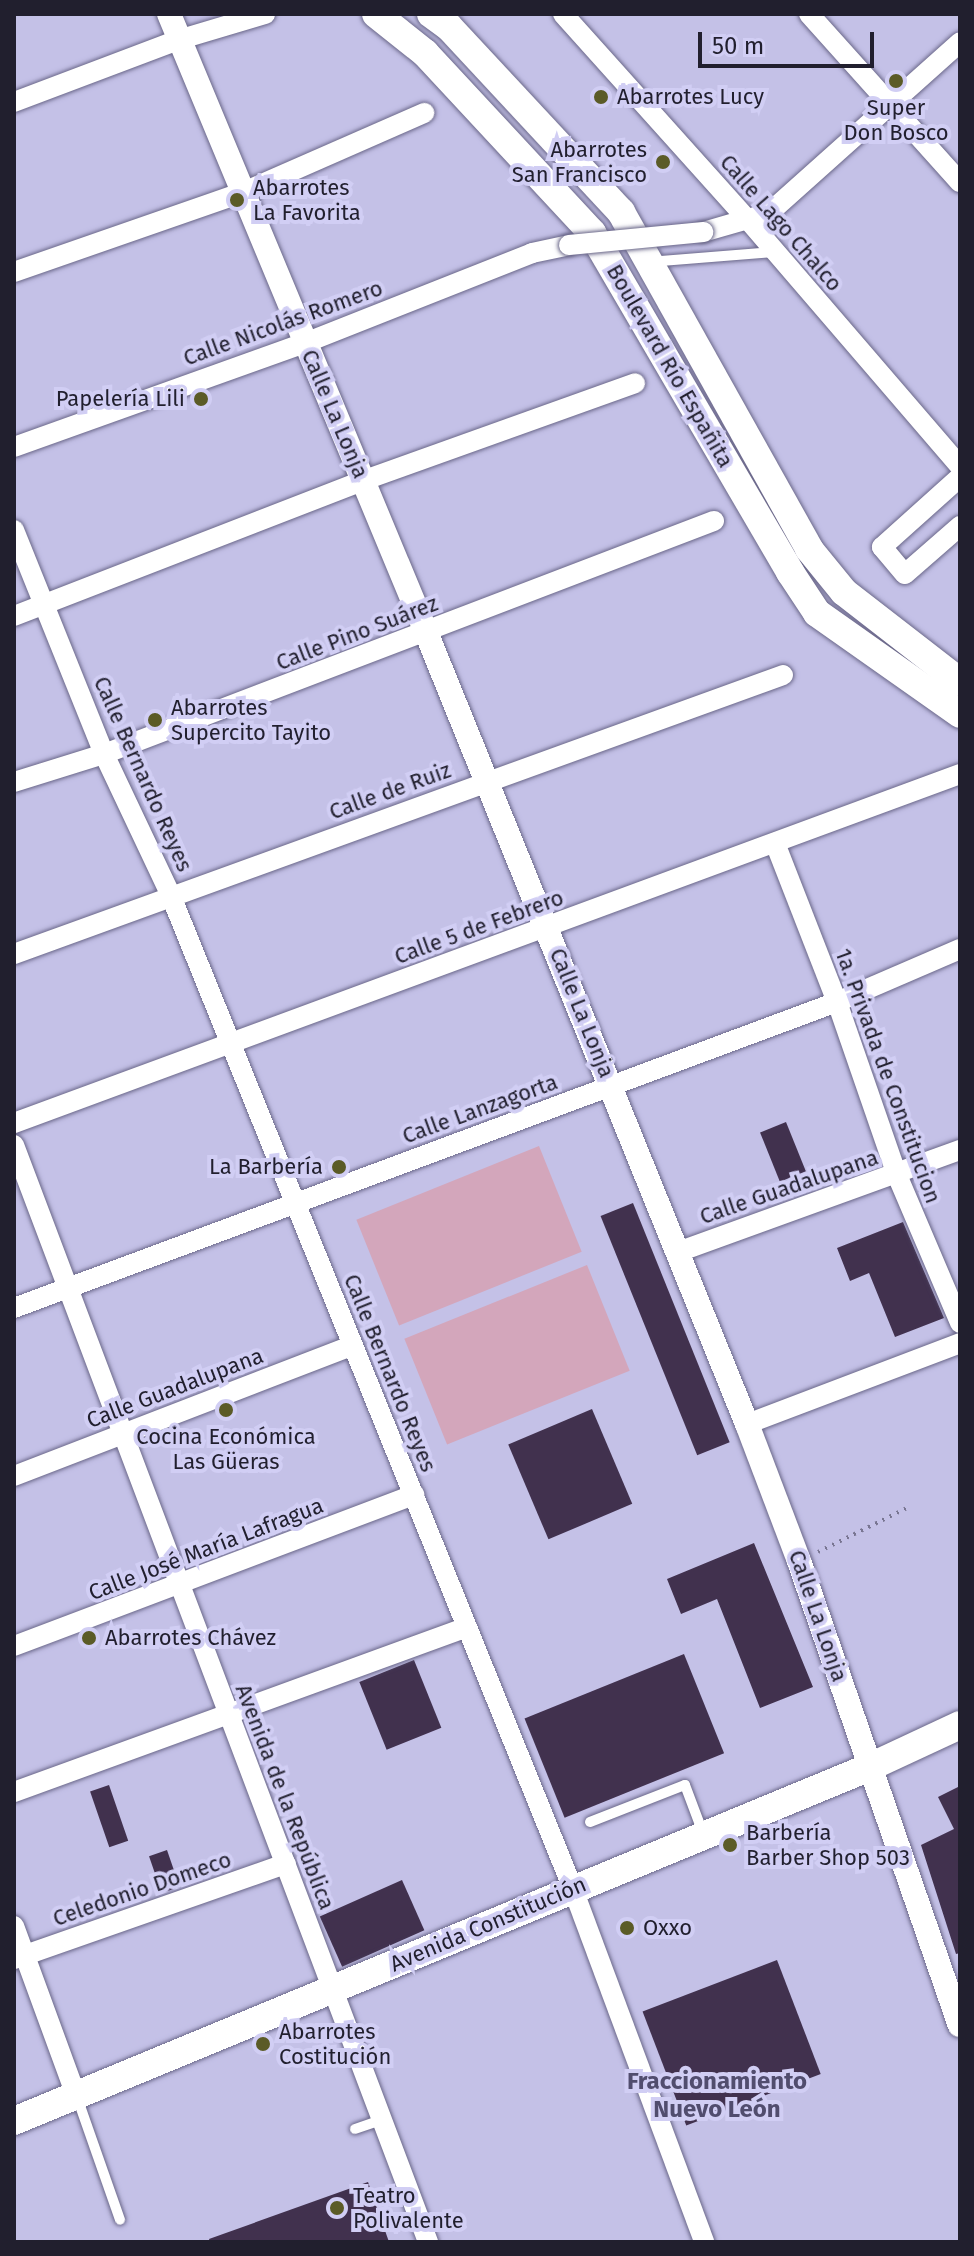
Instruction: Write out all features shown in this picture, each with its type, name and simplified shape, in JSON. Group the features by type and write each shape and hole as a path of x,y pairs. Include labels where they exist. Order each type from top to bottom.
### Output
{"main road":[{"name":"Boulevard Río Españita","path":"376,14 425,53 592,233 817,613 960,714"},
{"name":"Boulevard Río Españita","path":"431,14 449,27 621,212 809,549 844,592 960,682"},
{"name":"Avenida Constitución","path":"14,2121 703,1833 870,1767 960,1725"}],"street":[{"name":"Calle La Lonja","path":"169,14 547,927 747,1424 799,1561 958,2013"},
{"path":"14,102 178,40 265,14"},
{"name":"Calle Lago Chalco","path":"563,14 749,221 960,466"},
{"path":"809,14 960,182"},
{"name":"Calle Nicolás Romero","path":"14,447 305,343 532,253 569,245 703,232 769,213 960,42"},
{"path":"14,272 244,192 424,113"},
{"path":"14,616 362,481 635,383"},
{"path":"960,477 882,547 905,574 960,526"},
{"name":"Calle Pino Suárez","path":"14,782 104,754 714,521"},
{"name":"Calle Bernardo Reyes","path":"14,530 104,754 171,896 573,1889 704,2242"},
{"name":"Calle de Ruiz","path":"14,954 783,675"},
{"name":"Calle 5 de Febrero","path":"14,1123 960,774"},
{"name":"1a. Privada de Constitucion","path":"775,843 837,1002 897,1175 960,1323"},
{"name":"Calle Lanzagorta","path":"14,1308 837,1002 960,949"},
{"name":"Avenida de la República","path":"14,1145 428,2242"},
{"name":"Calle Guadalupana","path":"678,1252 960,1150"},
{"path":"747,1424 960,1343"},
{"name":"Calle Guadalupana","path":"14,1476 353,1345"},
{"name":"Calle José María Lafragua","path":"14,1646 180,1586 414,1495"},
{"path":"14,1792 467,1627"},
{"name":"Celedonio Domeco","path":"19,1957 286,1864"},
{"path":"14,1926 19,1957 76,2095"}],"lane":[{"path":"661,261 776,252"},
{"path":"590,1822 685,1785 703,1833"},
{"path":"76,2095 120,2220"},
{"path":"355,2129 381,2120"}],"path":[{"path":"799,1561 909,1507"}],"shaded area":[{"path":"539,1146 582,1252 399,1325 356,1220"},
{"path":"587,1265 630,1371 447,1444 404,1339"}],"building":[{"path":"786,1122 806,1171 780,1182 760,1132"},
{"path":"633,1203 730,1442 697,1455 601,1216"},
{"path":"903,1222 944,1318 895,1337 869,1273 850,1281 837,1248"},
{"path":"592,1409 632,1504 548,1539 508,1445"},
{"path":"754,1543 813,1687 760,1708 717,1599 681,1614 667,1579"},
{"path":"684,1654 724,1753 565,1818 525,1718"},
{"path":"414,1660 441,1728 387,1750 359,1682"},
{"path":"109,1785 128,1841 109,1847 90,1792"},
{"path":"960,1786 960,1953 956,1954 921,1845 954,1829 938,1797"},
{"path":"167,1850 180,1887 162,1893 149,1856"},
{"path":"402,1880 424,1930 342,1967 320,1917"},
{"path":"777,1960 821,2074 686,2126 643,2012"},
{"name":"Teatro Polivalente","path":"368,2182 389,2242 210,2242 209,2239"}],"place":[{"name":"Super Don Bosco","path":"896,81"},
{"name":"Abarrotes Lucy","path":"601,97"},
{"name":"Abarrotes San Francisco","path":"663,162"},
{"name":"Abarrotes La Favorita","path":"237,200"},
{"name":"Papelería Lili","path":"201,399"},
{"name":"Abarrotes Supercito Tayito","path":"155,720"},
{"name":"La Barbería","path":"339,1167"},
{"name":"Cocina Económica Las Güeras","path":"226,1410"},
{"name":"Abarrotes Chávez","path":"89,1638"},
{"name":"Barbería Barber Shop 503","path":"730,1845"},
{"name":"Oxxo","path":"627,1928"},
{"name":"Abarrotes Costitución","path":"263,2044"},
{"name":"Teatro Polivalente","path":"337,2208"}],"district":[{"name":"Fraccionamiento Nuevo León","path":"717,2096"}]}
